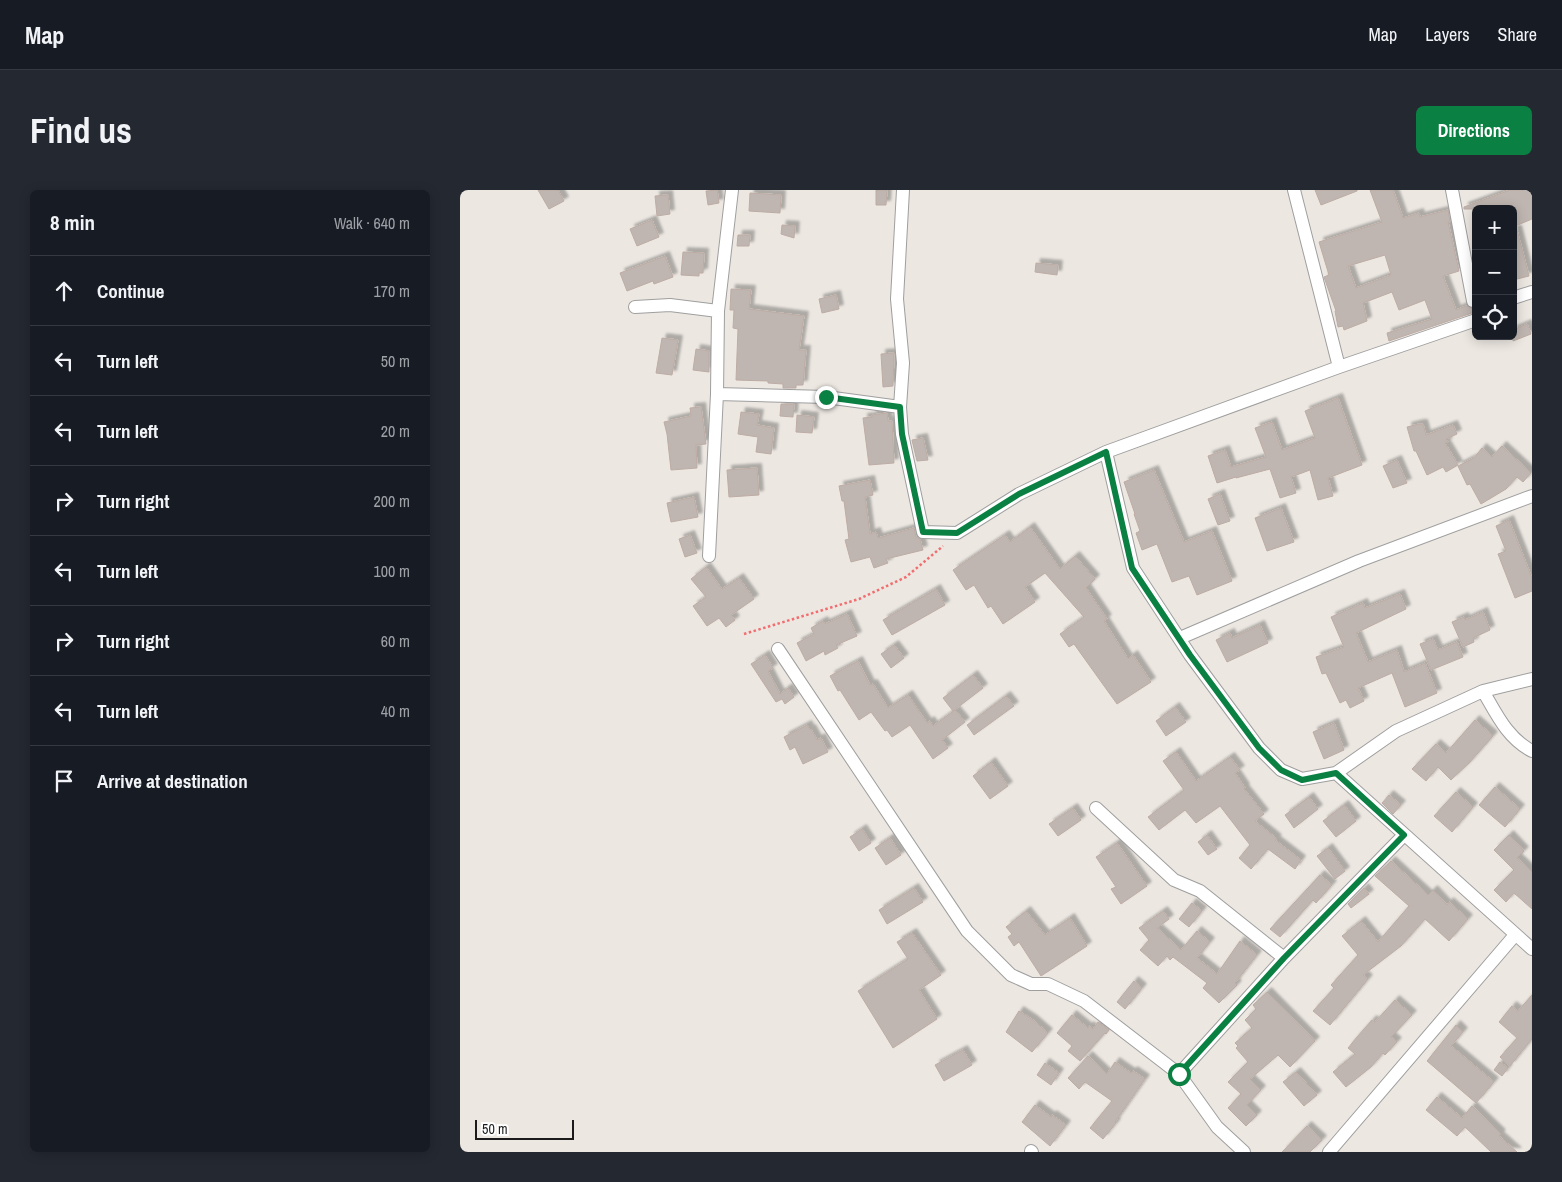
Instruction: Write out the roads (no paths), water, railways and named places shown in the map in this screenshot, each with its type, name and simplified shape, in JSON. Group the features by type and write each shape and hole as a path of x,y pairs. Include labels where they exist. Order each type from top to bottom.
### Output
{"street":[{"path":"709,556 717,394 718,311 732,190"},
{"path":"903,190 897,299 903,363 900,407 902,434 923,532 957,533 1019,494 1106,452 1339,367 1472,321"},
{"path":"1294,190 1339,367"},
{"path":"1452,190 1472,296"},
{"path":"1517,297 1532,292"},
{"path":"636,307 670,305 718,311"},
{"path":"717,394 826,397 900,407"},
{"path":"1106,452 1132,568 1190,655 1259,748 1281,770 1302,780 1336,773 1396,731 1483,691 1532,678"},
{"path":"1180,638 1359,561 1532,496"},
{"path":"778,649 967,932 1011,975 1031,984 1048,984 1084,1002 1179,1074 1217,1127 1244,1152"},
{"path":"1483,691 1505,728 1520,745 1532,750"},
{"path":"1336,773 1532,950"},
{"path":"1096,808 1174,880 1200,891 1284,958"},
{"path":"1179,1074 1284,958 1404,835"},
{"path":"1329,1152 1515,934"}]}
